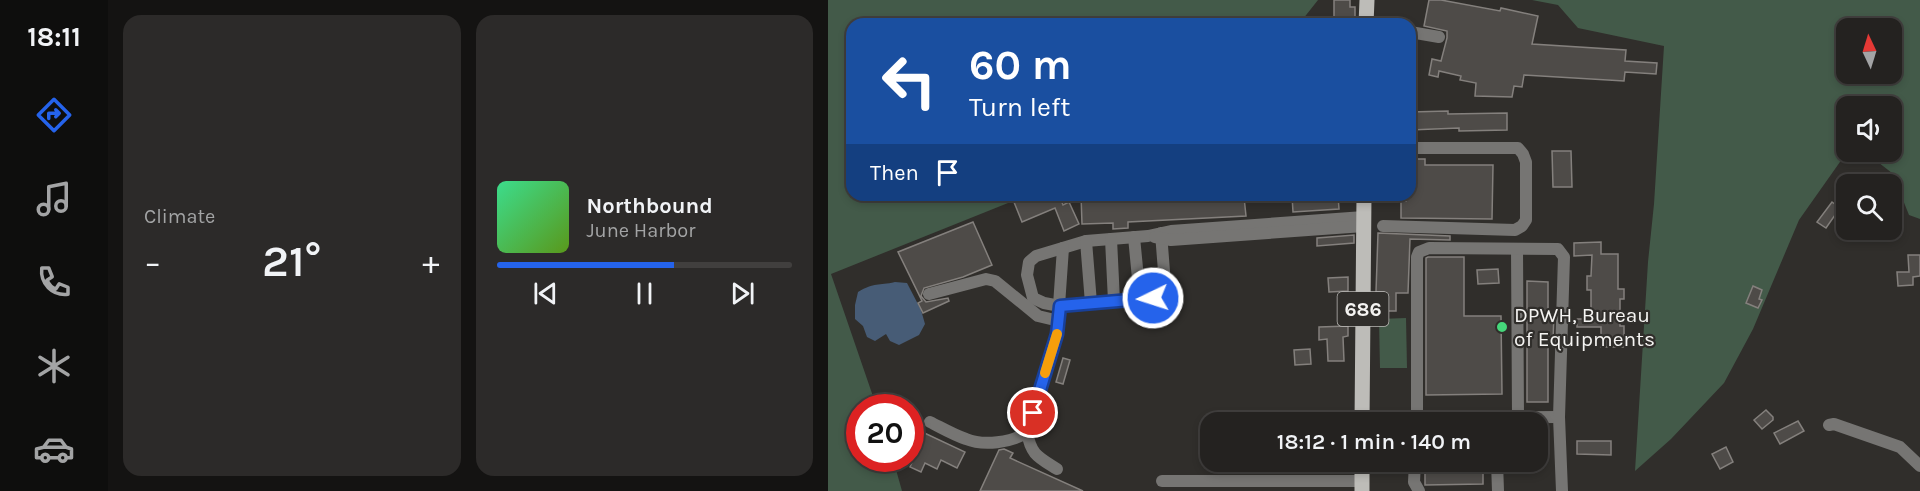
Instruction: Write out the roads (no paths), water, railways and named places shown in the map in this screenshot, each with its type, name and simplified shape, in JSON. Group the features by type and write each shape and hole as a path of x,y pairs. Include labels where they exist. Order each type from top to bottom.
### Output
{"main road":[{"path":"1366,18 1367,0"},
{"name":"686","path":"1362,412 1364,201"}],"street":[{"path":"1416,33 1439,37"},
{"path":"1383,226 1515,230 1526,220 1526,162 1518,148 1416,148"},
{"path":"1161,235 1166,297 1060,306 1044,303 1034,298 1027,274 1029,262 1036,256 1086,240 1111,238 1364,222"},
{"path":"1134,237 1140,299"},
{"path":"1111,238 1114,301"},
{"path":"1086,240 1091,303"},
{"path":"1417,412 1417,257 1419,252 1429,248 1558,249 1564,257 1559,417 1562,491"},
{"path":"1057,470 1034,454 1029,445 1027,432 1057,334 1063,249"},
{"path":"1516,249 1518,412"},
{"path":"929,294 986,279 996,281 1038,316 1059,321"},
{"path":"1548,417 1559,417"},
{"path":"930,422 968,440 982,442 1016,439 1027,432"},
{"path":"1829,425 1834,424 1900,447 1920,466"},
{"path":"1414,472 1414,482 1419,491"},
{"path":"1497,472 1498,491"},
{"path":"1162,481 1362,486"}],"water":[{"path":"907,283 921,310 925,324 919,335 899,345 890,341 886,334 875,341 867,337 863,326 855,319 858,292 873,285"}],"place":[{"name":"DPWH, Bureau of Equipments","path":"1502,327"}]}
